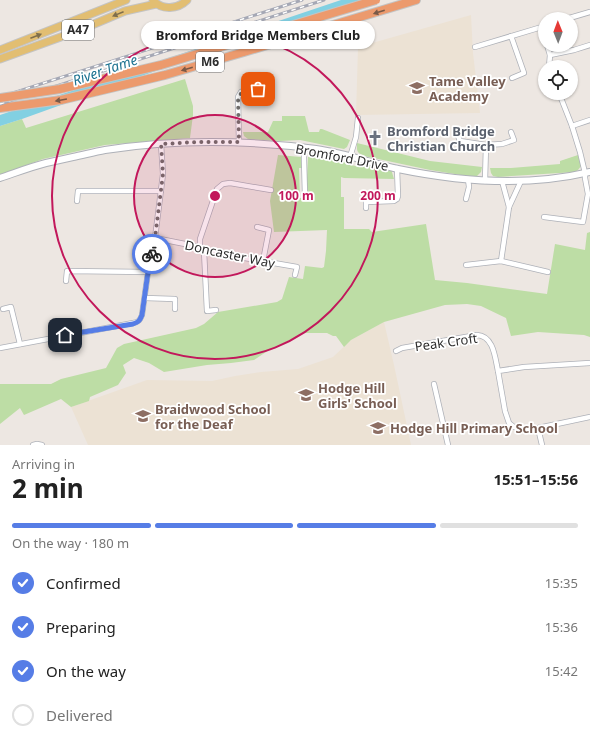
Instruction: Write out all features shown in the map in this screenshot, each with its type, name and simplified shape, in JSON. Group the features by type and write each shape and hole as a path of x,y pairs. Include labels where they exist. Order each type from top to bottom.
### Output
{"highway":[{"name":"M6","path":"0,98 60,89 161,65 376,0"},
{"name":"M6","path":"0,108 61,100 158,77 416,0"}],"main road":[{"name":"A47","path":"0,50 126,0"},
{"path":"154,2 167,8 178,6 188,0"},
{"name":"A47","path":"0,59 126,11 154,2"}],"street":[{"path":"578,16 590,12"},
{"path":"475,47 538,28"},
{"path":"511,36 524,73 512,78"},
{"path":"550,55 590,45"},
{"path":"549,52 550,60"},
{"path":"239,142 238,98 241,92 247,89 269,89"},
{"path":"544,217 583,222 588,194 585,178 588,172 562,100"},
{"path":"350,157 356,137 358,118"},
{"path":"572,126 590,120"},
{"path":"456,131 460,141 486,145 502,144 514,140 511,132"},
{"name":"Bromford Drive","path":"0,178 46,163 96,152 161,144 198,142 239,142 304,148 436,176 468,180 521,181 554,179 588,172"},
{"path":"0,348 138,322 140,320 155,238 161,191 163,174 161,144"},
{"path":"485,180 486,145"},
{"path":"304,148 305,196"},
{"path":"366,208 366,200 397,200 397,168"},
{"path":"466,199 469,187 468,180"},
{"path":"502,181 509,207"},
{"path":"501,261 509,207 521,181"},
{"path":"200,247 200,239 217,189 223,184 230,183 271,190"},
{"path":"77,201 78,191 161,191"},
{"path":"257,227 269,230 263,261"},
{"name":"Doncaster Way","path":"155,238 200,247 204,251 297,267 295,275"},
{"path":"204,251 207,311 216,310"},
{"path":"466,265 501,261 548,272"},
{"path":"66,281 67,271 148,272"},
{"path":"145,298 175,300 175,309"},
{"path":"3,309 11,307 20,344"},
{"name":"Peak Croft","path":"396,352 402,348 481,335 491,344 498,371"},
{"path":"590,363 524,367 498,371 509,423 514,427 523,429 538,428 590,417"},
{"path":"434,384 448,445"},
{"path":"538,428 542,445"},
{"path":"33,445 42,445"}],"shaded area":[{"name":"Tame Valley Academy","path":"471,15 473,53 480,113 356,115 358,47"},
{"name":"Hodge Hill Girls' School","path":"384,322 411,445 88,445 71,407 147,380 212,381 261,372 298,369 333,357 351,340"}],"green space":[{"path":"185,79 193,106 190,138 105,145 43,159 0,175 0,126 22,119 26,128"},
{"path":"282,116 305,116 309,132 319,132 320,129 322,129 350,140 347,147 344,149 300,140 280,141 248,139 244,136 243,132 268,132 273,121 282,121"},
{"path":"357,143 430,161 482,167 481,172 477,176 467,176 364,156 358,151"},
{"path":"278,155 301,157 302,168 299,168 300,198 306,198 308,157 316,155 337,159 360,167 374,166 391,169 394,179 341,177 341,197 344,197 344,229 369,229 372,232 426,224 435,280 547,294 555,244 585,250 587,233 590,232 590,337 584,335 538,332 511,336 506,318 481,306 467,304 445,305 384,322 351,340 344,347 336,336 327,333 304,333 269,350 254,360 207,365 164,372 149,363 134,358 123,365 126,373 118,385 90,397 89,401 71,407 61,399 24,415 20,408 0,424 0,384 51,384 61,379 106,368 117,348 124,344 196,328 204,324 218,312 277,302 282,299 289,277 303,279 305,266 324,267 327,230 274,232 270,201"},
{"path":"578,155 581,166 575,172 498,177 493,176 490,168 560,164 560,161"}],"water":[{"path":"341,0 368,0 161,69 0,126 0,115"}],"railway":[{"path":"0,97 302,0"},
{"path":"0,104 324,0"}],"way so far":[{"path":"152,254 163,174 161,144 239,142 238,98 241,92 247,89 258,89"}],"place":[{"name":"Tame Valley Academy","path":"417,88"},
{"name":"Bromford Bridge Members Club","path":"258,89"},
{"name":"Bromford Bridge Christian Church","path":"375,138"},
{"name":"Hodge Hill Girls' School","path":"306,395"},
{"name":"Braidwood School for the Deaf","path":"143,416"},
{"name":"Hodge Hill Primary School","path":"378,428"}],"route":[{"path":"65,335 138,322 142,315 152,254"}],"water label":[{"name":"River Tame","path":"105,70"}]}
